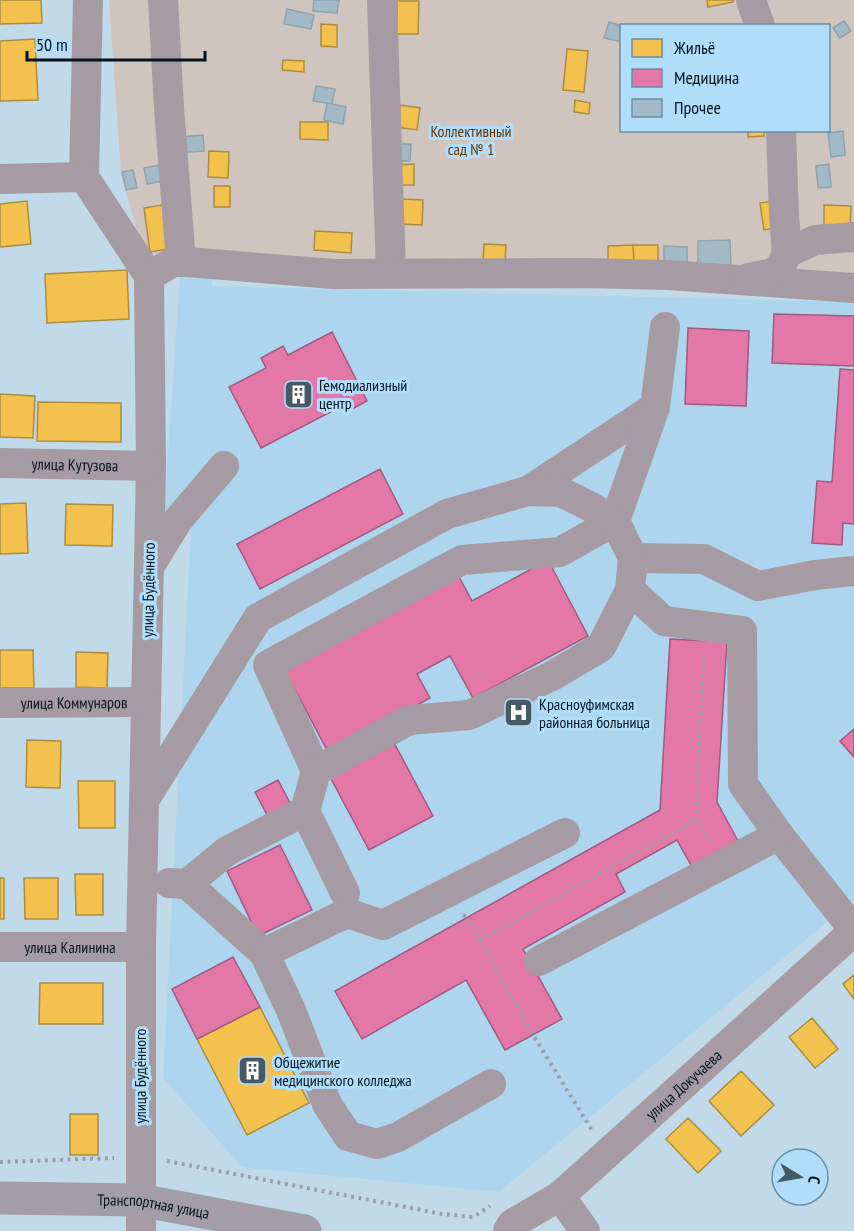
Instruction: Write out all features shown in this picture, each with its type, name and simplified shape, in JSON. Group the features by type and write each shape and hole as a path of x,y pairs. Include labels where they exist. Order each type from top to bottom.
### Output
{"main road":[{"name":"Транспортная улица","path":"0,1198 138,1221 305,1231"}],"street":[{"path":"88,0 84,177 149,276 175,261 333,274 669,275 854,288"},
{"path":"163,0 181,262"},
{"path":"382,0 391,273"},
{"path":"751,0 759,24"},
{"path":"734,280 773,273 781,266 787,253 782,132"},
{"path":"0,179 84,177"},
{"path":"787,253 815,240 854,237"},
{"name":"улица Будённого","path":"138,1221 142,881 151,466 149,276"},
{"path":"345,893 305,811 316,771 268,665 462,560 560,552 615,521 655,407 665,327"},
{"path":"528,491 655,407"},
{"name":"улица Кутузова","path":"0,463 151,466"},
{"path":"148,570 178,520 224,466"},
{"path":"145,799 258,618 447,514 528,491 561,492 615,521 633,558 630,590 601,647 552,676 469,715 410,720 316,771"},
{"path":"633,558 704,559 758,586 815,575 854,571"},
{"path":"758,586 742,631 743,784 779,835 854,931"},
{"path":"630,590 664,621 742,631"},
{"name":"улица Коммунаров","path":"0,703 146,702"},
{"path":"187,884 227,851 305,811"},
{"path":"264,953 347,913 383,925 566,833"},
{"path":"539,961 779,835"},
{"path":"142,881 187,884 264,953 291,1010 327,1104 348,1136 377,1144 398,1137 491,1084"},
{"name":"улица Докучаева","path":"508,1231 512,1224 560,1196 854,931"},
{"name":"улица Калинина","path":"0,947 141,947"},
{"path":"560,1196 585,1231"}],"path":[{"path":"703,659 696,820 713,844"},
{"path":"481,940 696,820"},
{"path":"467,917 534,1035 593,1132"},
{"path":"585,1139 602,1124"},
{"path":"0,1162 140,1159 168,1161 442,1214 473,1217 493,1205"}],"shaded area":[{"name":"Красноуфимская районная больница","path":"180,274 211,274 212,286 854,302 854,900 499,1192 242,1167 163,1078 191,527 164,513"}],"green space":[{"name":"Коллективный сад № 1","path":"109,0 854,0 854,296 143,253 121,173"}],"building: Жильё":[{"path":"0,0 41,0 42,23 0,24"},
{"path":"707,0 733,0 733,2 708,7"},
{"path":"397,1 419,1 418,34 397,34"},
{"path":"321,24 337,25 337,47 321,46"},
{"path":"35,39 38,100 0,101 0,41"},
{"path":"567,49 588,51 584,92 563,90"},
{"path":"283,60 304,61 304,72 282,70"},
{"path":"575,100 590,103 589,114 574,112"},
{"path":"400,105 420,108 417,130 397,127"},
{"path":"300,122 328,122 328,140 300,139"},
{"path":"748,132 764,132 764,136 748,137"},
{"path":"209,151 229,152 228,178 208,177"},
{"path":"414,164 414,185 394,185 393,165"},
{"path":"214,186 230,186 230,207 214,207"},
{"path":"400,199 423,200 422,225 399,224"},
{"path":"27,201 31,244 0,247 0,204"},
{"path":"772,201 776,228 764,230 760,203"},
{"path":"168,204 175,248 150,252 144,208"},
{"path":"824,205 851,206 850,230 824,230"},
{"path":"315,231 352,233 351,253 314,250"},
{"path":"484,244 506,245 505,263 483,261"},
{"path":"633,245 634,261 608,262 608,246"},
{"path":"633,245 658,245 658,264 634,261"},
{"path":"127,270 129,319 47,323 45,274"},
{"path":"0,394 35,396 33,438 0,437"},
{"path":"38,402 121,403 121,442 37,441"},
{"path":"26,503 28,553 0,554 0,504"},
{"path":"66,504 113,505 112,546 65,545"},
{"path":"0,650 33,650 34,688 0,688"},
{"path":"76,652 108,653 107,688 76,687"},
{"path":"27,740 61,741 60,788 26,787"},
{"path":"78,781 115,781 115,828 79,828"},
{"path":"75,874 103,874 103,915 76,915"},
{"path":"0,878 4,878 4,919 0,919"},
{"path":"24,878 58,878 58,919 25,919"},
{"path":"854,975 854,999 843,984"},
{"path":"40,983 103,983 103,1024 39,1024"},
{"name":"Общежитие медицинского колледжа","path":"260,1007 309,1103 247,1135 197,1039"},
{"path":"812,1018 838,1049 815,1068 789,1037"},
{"path":"741,1071 774,1105 741,1136 709,1101"},
{"path":"70,1114 98,1114 98,1155 70,1155"},
{"path":"688,1118 721,1151 698,1173 666,1139"}],"building: Медицина":[{"path":"774,314 854,316 854,366 772,363"},
{"path":"688,328 749,331 746,406 685,404"},
{"name":"Гемодиализный центр","path":"332,332 367,401 345,413 340,407 261,448 229,387 266,368 261,358 283,346 288,355"},
{"path":"840,369 854,370 854,524 843,523 842,545 812,543 817,481 832,482"},
{"path":"380,469 403,514 260,589 237,544"},
{"path":"548,560 588,636 473,698 450,656 417,674 430,698 360,736 392,739 433,816 369,850 328,773 328,752 284,669 458,575 472,601"},
{"path":"670,639 727,642 717,802 738,841 696,874 677,840 616,874 625,892 523,949 562,1019 505,1050 466,980 362,1039 335,991 660,810"},
{"path":"854,729 854,757 840,741"},
{"path":"278,780 291,805 268,817 255,792"},
{"path":"280,845 312,910 258,936 227,871"},
{"path":"233,957 260,1007 197,1039 172,989"}],"building: Прочее":[{"path":"314,0 339,0 337,13 313,11"},
{"path":"287,9 314,15 311,29 284,24"},
{"path":"844,21 851,31 840,38 833,28"},
{"path":"609,22 620,25 620,42 604,38"},
{"path":"316,86 335,89 332,104 313,101"},
{"path":"327,103 346,107 343,124 324,120"},
{"path":"843,131 845,155 831,157 828,133"},
{"path":"203,135 204,151 179,153 178,137"},
{"path":"392,144 411,144 410,161 392,161"},
{"path":"165,164 168,180 147,184 144,168"},
{"path":"829,164 831,187 818,188 816,166"},
{"path":"133,170 137,188 126,190 122,172"},
{"path":"730,240 731,269 698,270 698,241"},
{"path":"664,246 687,247 687,268 664,268"}],"place":[{"name":"Гемодиализный центр","path":"298,394"},
{"name":"Красноуфимская районная больница","path":"518,713"},
{"name":"Общежитие медицинского колледжа","path":"253,1071"}]}
